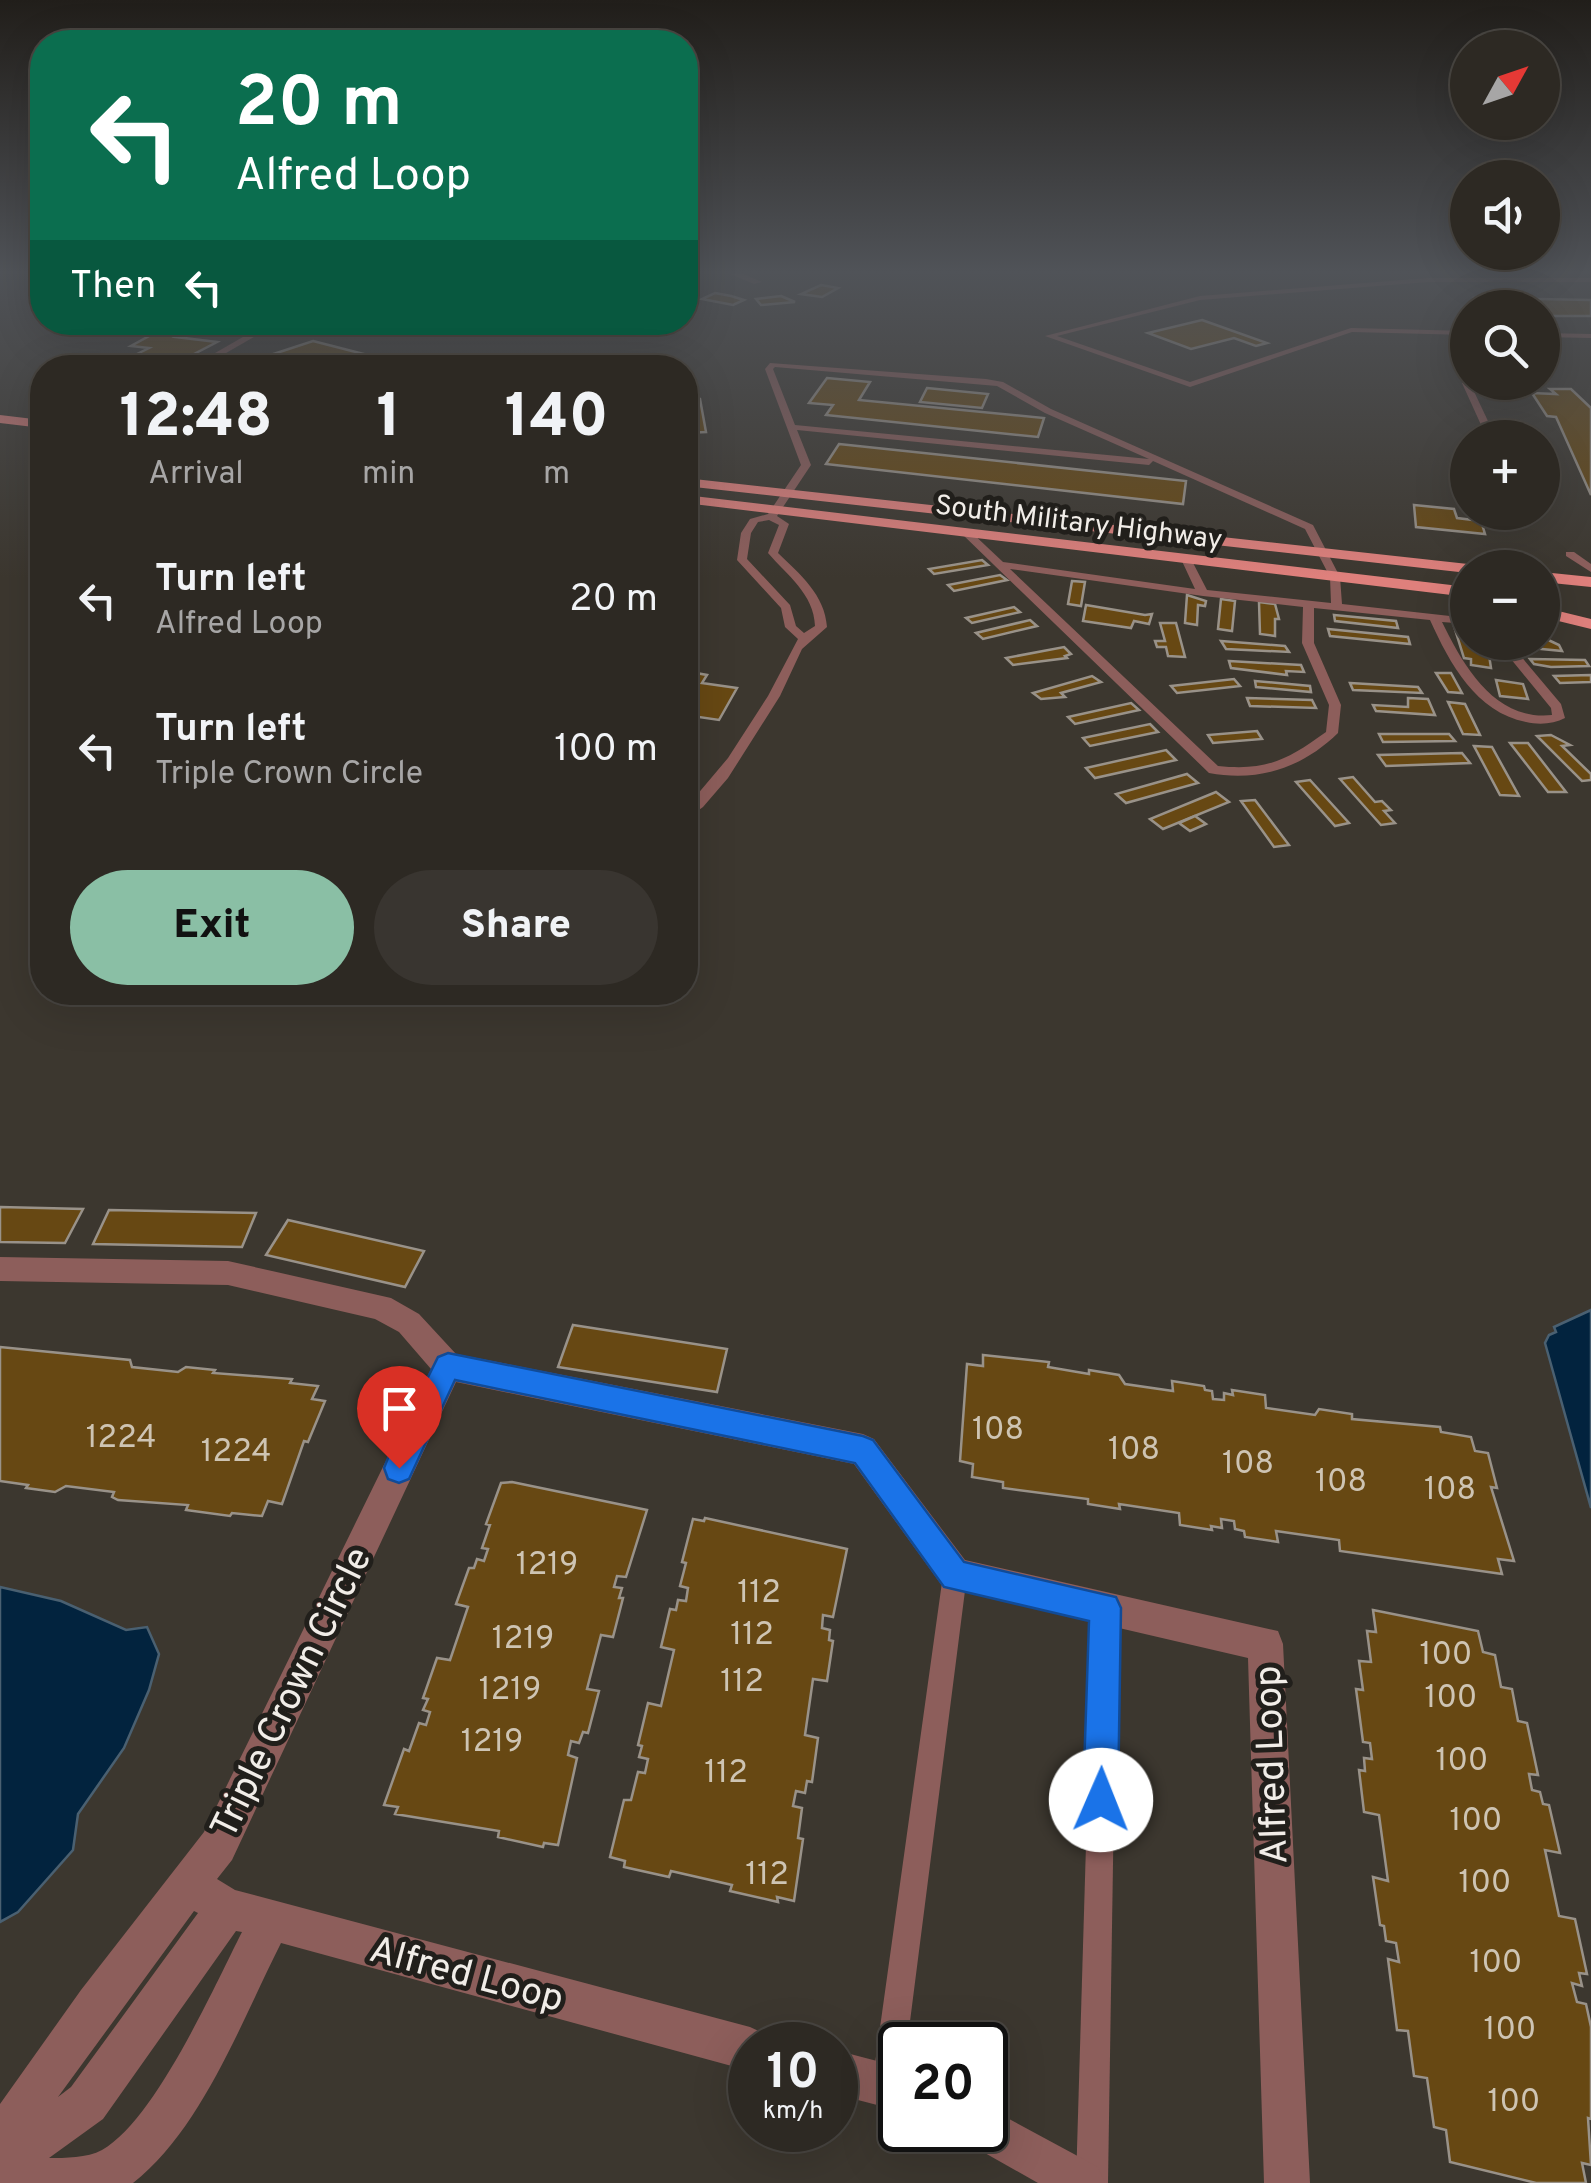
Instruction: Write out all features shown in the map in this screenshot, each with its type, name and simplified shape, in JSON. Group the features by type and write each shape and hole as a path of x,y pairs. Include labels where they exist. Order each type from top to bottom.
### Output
{"main road":[{"path":"0,420 30,423"},
{"name":"South Military Highway","path":"698,484 1450,567"},
{"name":"South Military Highway","path":"698,502 1450,593"},
{"path":"1560,578 1591,580"},
{"path":"1560,603 1591,606"},
{"path":"1560,616 1591,624"}],"street":[{"path":"0,1269 156,1269 247,1277 380,1306 409,1323 448,1366 863,1450 955,1576"},
{"name":"Triple Crown Circle","path":"0,2142 96,2006 218,1846 448,1366"},
{"name":"Alfred Loop","path":"955,1576 1265,1644 1287,2183"},
{"name":"Alfred Loop","path":"188,1885 227,1908 728,2043"},
{"path":"0,2166 87,2103 227,1908"},
{"path":"0,2180 51,2182 114,2170 163,2122 271,1920"},
{"path":"1008,2141 1082,2183"}],"lane":[{"path":"772,375 806,465 774,514 755,519 746,532 742,560 786,607 791,627 802,637"},
{"path":"904,375 1000,384 1048,410 1309,527 1335,577 1336,608"},
{"path":"1161,375 1190,385 1220,375"},
{"path":"792,427 1168,464"},
{"path":"698,805 776,692 802,637 821,628 822,614 774,552 784,524 774,514"},
{"path":"965,532 1004,565 1214,770 1247,775 1285,768 1332,733 1335,705 1308,643 1310,605"},
{"path":"1570,554 1591,568"},
{"path":"1186,559 1203,593"},
{"path":"1004,565 1203,593 1450,618"},
{"path":"1434,616 1450,646"},
{"path":"1457,660 1495,708 1518,719 1543,722 1559,718 1557,706 1517,660"},
{"path":"902,2022 955,1576"},
{"path":"1092,2183 1105,1608"}],"water":[{"path":"1591,1310 1591,1508 1545,1343 1556,1332 1554,1327"},
{"path":"0,1587 61,1601 126,1630 147,1627 159,1654 149,1690 124,1748 78,1814 73,1850 18,1912 0,1922"}],"building":[{"path":"827,378 870,382 859,400 1044,418 1038,437 826,415 833,405 809,403"},
{"path":"927,388 988,394 982,408 920,402"},
{"path":"1560,389 1571,389 1591,408 1591,495 1560,420 1547,416 1537,400 1560,400"},
{"path":"698,399 700,399 706,432 698,432"},
{"path":"839,444 1186,481 1183,504 826,464"},
{"path":"1414,505 1450,509 1450,530 1484,530 1485,534 1416,527"},
{"path":"982,560 988,565 934,574 929,569"},
{"path":"1000,575 1007,580 954,591 948,585"},
{"path":"1072,581 1085,582 1081,606 1068,604"},
{"path":"1187,595 1206,601 1205,606 1198,605 1197,625 1185,623"},
{"path":"1221,599 1235,601 1232,631 1218,629"},
{"path":"1259,602 1275,604 1279,619 1275,619 1275,636 1260,634"},
{"path":"1086,605 1152,614 1149,624 1134,621 1131,628 1083,621"},
{"path":"1014,607 1020,612 972,623 966,618"},
{"path":"1334,615 1396,621 1398,628 1335,621"},
{"path":"1030,620 1037,626 983,639 976,633"},
{"path":"1160,623 1176,623 1185,657 1168,656 1166,647 1157,647 1155,641 1165,641"},
{"path":"1328,629 1408,637 1410,644 1330,636"},
{"path":"1221,641 1285,646 1289,652 1226,649"},
{"path":"1064,647 1071,654 1067,658 1013,665 1006,658"},
{"path":"1471,660 1490,660 1491,668 1471,665"},
{"path":"1531,660 1585,660 1589,666 1551,667"},
{"path":"1229,661 1301,665 1304,672 1286,671 1287,675 1231,668"},
{"path":"698,673 707,675 702,683 737,688 719,720 698,717"},
{"path":"1436,673 1451,673 1462,693 1448,692"},
{"path":"1591,675 1591,682 1560,683 1554,676"},
{"path":"1092,676 1101,682 1061,693 1065,697 1041,699 1033,693"},
{"path":"1234,679 1240,686 1177,693 1171,686"},
{"path":"1496,680 1523,684 1528,699 1500,696"},
{"path":"1255,681 1310,686 1311,692 1256,687"},
{"path":"1350,683 1418,687 1422,693 1353,690"},
{"path":"1247,698 1312,700 1316,708 1250,706"},
{"path":"1408,698 1428,699 1435,715 1376,711 1373,705 1408,707"},
{"path":"1448,702 1465,704 1480,735 1463,734"},
{"path":"1131,703 1139,710 1075,724 1068,717"},
{"path":"1150,724 1158,732 1090,746 1083,738"},
{"path":"1257,731 1262,739 1213,743 1208,735"},
{"path":"1379,734 1449,734 1455,741 1383,742"},
{"path":"1551,735 1570,745 1562,746 1591,774 1591,780 1582,781 1537,736"},
{"path":"1510,743 1528,743 1566,792 1548,792"},
{"path":"1474,746 1492,747 1519,796 1500,795"},
{"path":"1166,750 1176,760 1095,778 1086,768"},
{"path":"1462,753 1470,763 1386,766 1378,755"},
{"path":"1187,774 1198,783 1126,803 1116,794"},
{"path":"1353,777 1375,802 1382,801 1391,810 1384,811 1395,823 1381,825 1340,779"},
{"path":"1310,780 1349,823 1335,826 1296,782"},
{"path":"1216,792 1229,802 1163,829 1150,819"},
{"path":"1255,800 1289,845 1274,847 1241,801"},
{"path":"1195,816 1206,824 1190,831 1179,823"},
{"path":"0,1207 83,1209 65,1243 0,1242"},
{"path":"109,1210 256,1213 242,1247 93,1244"},
{"path":"288,1220 424,1251 405,1287 266,1255"},
{"path":"573,1325 727,1349 717,1392 558,1367"},
{"path":"0,1347 130,1360 132,1367 178,1372 186,1367 292,1379 290,1383 318,1386 312,1399 325,1401 308,1442 304,1441 282,1504 268,1501 262,1516 230,1516 186,1510 188,1505 118,1500 112,1497 114,1492 66,1486 55,1492 26,1488 28,1485 0,1481"},
{"path":"983,1355 1049,1362 1048,1367 1089,1374 1089,1370 1119,1375 1125,1384 1173,1391 1172,1381 1204,1386 1212,1391 1213,1399 1224,1400 1224,1393 1233,1395 1232,1390 1265,1395 1266,1408 1315,1415 1319,1409 1352,1414 1352,1419 1440,1427 1441,1432 1471,1437 1475,1451 1488,1453 1497,1488 1491,1487 1514,1561 1498,1559 1502,1574 1340,1551 1339,1540 1276,1531 1278,1542 1245,1537 1244,1531 1235,1529 1234,1521 1221,1519 1222,1528 1211,1526 1212,1530 1180,1525 1179,1513 1119,1504 1120,1509 1088,1504 1088,1499 1003,1488 1003,1482 972,1477 973,1464 960,1461 967,1364 983,1366"},
{"path":"501,1483 647,1510 626,1577 617,1576 614,1587 622,1588 619,1598 623,1598 613,1637 601,1635 587,1689 599,1691 588,1733 583,1732 579,1743 571,1741 568,1755 577,1758 558,1845 544,1843 543,1847 498,1837 499,1831 395,1814 398,1807 384,1805 404,1749 409,1751 419,1723 426,1725 430,1712 423,1710 428,1699 423,1698 437,1658 450,1660 468,1607 456,1604 469,1568 474,1568 477,1559 484,1561 488,1549 482,1548 490,1525 486,1524"},
{"path":"705,1518 847,1549 833,1617 823,1615 822,1628 830,1630 829,1640 833,1641 827,1681 813,1679 805,1735 818,1738 812,1782 807,1781 805,1793 796,1791 793,1806 802,1808 798,1838 803,1839 794,1901 777,1897 778,1902 730,1891 732,1885 671,1871 669,1877 624,1867 625,1861 610,1857 624,1800 631,1800 638,1772 645,1773 648,1759 639,1757 642,1746 638,1745 648,1703 661,1706 674,1650 661,1647 670,1609 676,1610 678,1600 686,1601 688,1588 680,1586 686,1563 682,1562 693,1519"},
{"path":"1373,1610 1478,1631 1483,1652 1495,1655 1501,1687 1512,1689 1518,1721 1527,1723 1538,1775 1529,1774 1532,1790 1540,1792 1543,1804 1549,1805 1560,1853 1545,1850 1559,1916 1575,1919 1587,1974 1579,1973 1582,1986 1572,1983 1577,2002 1586,2004 1591,2027 1591,2165 1582,2163 1586,2183 1536,2183 1450,2162 1446,2130 1434,2127 1427,2078 1414,2076 1408,2031 1397,2030 1388,1959 1399,1962 1396,1943 1386,1941 1384,1926 1380,1925 1373,1877 1388,1881 1379,1815 1364,1812 1359,1770 1365,1771 1364,1758 1372,1759 1370,1743 1363,1742 1356,1689 1363,1690 1359,1661 1371,1662 1367,1631 1376,1632"}],"route":[{"path":"399,1468 448,1366 863,1450 955,1576 1105,1608 1101,1800"}]}
